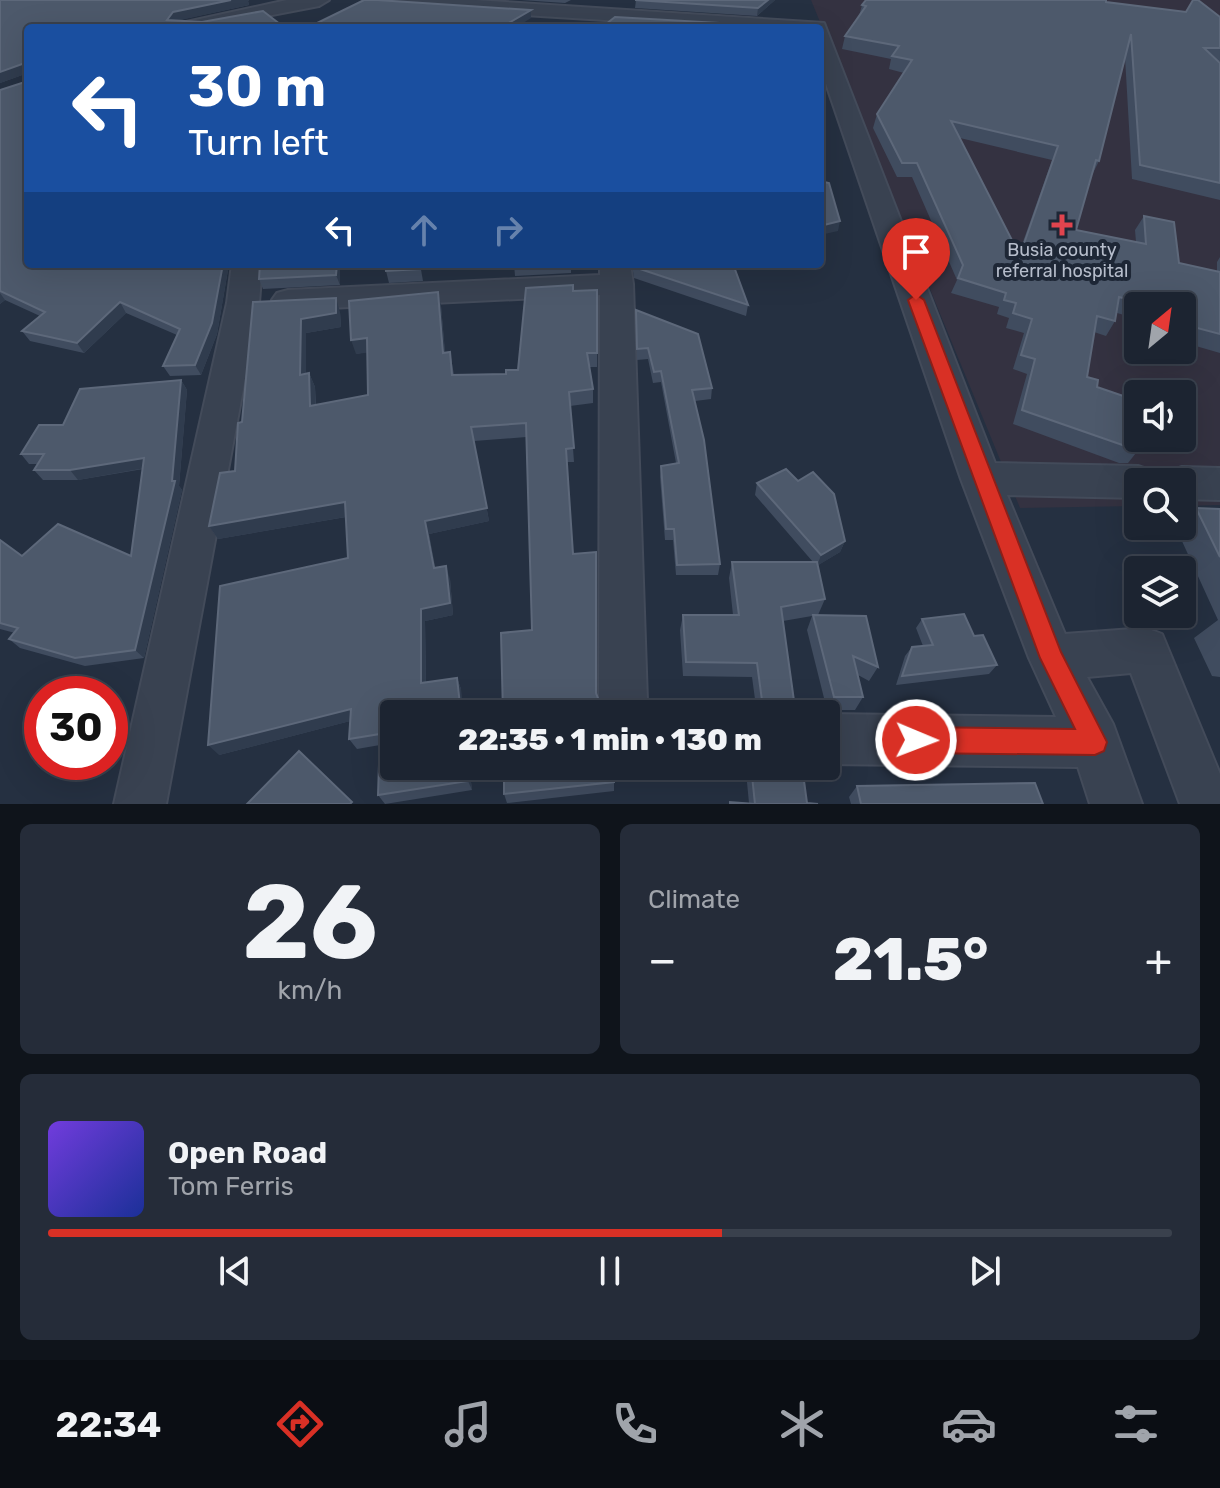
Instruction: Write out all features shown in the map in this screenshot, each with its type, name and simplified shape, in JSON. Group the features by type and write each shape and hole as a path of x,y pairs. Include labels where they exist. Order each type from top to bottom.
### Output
{"street":[{"path":"380,0 755,24"},
{"path":"804,0 815,24"},
{"path":"197,24 290,5 318,10"},
{"path":"188,7 210,20"},
{"path":"824,58 835,119 1052,658 1095,742 1116,804"},
{"path":"140,804 245,283 616,274 623,700"},
{"path":"981,479 1124,482"},
{"path":"1196,483 1220,484"},
{"path":"1052,658 1146,650 1206,804"},
{"path":"840,739 1095,742"}],"shaded area":[{"name":"Busia county referral hospital","path":"811,0 1220,0 1220,505 1196,506 1196,468 1124,468 1124,506 1020,508 824,32 824,24 821,24"}],"building":[{"path":"0,0 231,0 173,12 167,20 202,22 263,11 280,24 24,24 24,63 0,72"},
{"path":"364,0 531,10 507,24 315,24"},
{"path":"635,0 768,0 758,8"},
{"path":"866,0 1106,0 1186,12 1193,0 1198,0 1220,17 1220,48 1204,48 1220,63 1220,183 1140,165 1131,34 1099,161 1096,160 1076,230 1146,244 1144,216 1174,222 1179,263 1220,272 1220,334 1196,328 1196,292 1124,292 1124,298 1119,297 1115,321 1097,316 1087,377 1098,380 1097,387 1124,396 1124,446 1022,410 1035,359 1021,355 1032,319 1013,313 1016,303 1004,300 1006,293 958,278 963,265 917,163 902,163 877,114 912,60 892,56 899,46 845,36 866,6 862,5","holes":["951,121 1058,146 1020,255"]},
{"path":"615,17 739,24 606,24"},
{"path":"24,82 24,268 222,268 212,323 195,365 163,366 180,329 120,302 77,343 22,331 45,312 0,291 0,90"},
{"path":"824,182 829,183 840,221 824,225"},
{"path":"260,268 337,268 336,275 259,279"},
{"path":"386,268 420,269 386,271"},
{"path":"637,268 734,268 748,305"},
{"path":"573,285 573,291 597,290 597,353 587,353 593,389 569,392 574,448 566,449 573,554 596,552 596,693 599,700 503,700 501,633 532,630 526,423 471,427 487,508 425,521 434,568 446,566 450,603 421,609 421,683 457,678 459,700 380,700 380,734 349,739 351,709 208,745 220,586 348,558 345,502 209,526 220,473 235,471 253,302 336,298 336,313 301,319 300,375 309,373 310,406 368,395 367,338 351,340 349,301 438,292 443,353 450,352 452,375 506,374 506,370 518,370 526,288"},
{"path":"636,310 698,334 712,388 692,390 704,440 720,564 677,565 674,529 666,529 661,466 679,463 661,371 654,372 648,348 637,349"},
{"path":"181,380 172,481 175,481 135,650 75,658 9,639 18,628 0,623 0,540 22,556 58,524 131,556 144,458 70,470 34,470 44,454 21,454 39,425 63,425 80,389"},
{"path":"786,469 798,481 813,472 834,494 845,541 821,555 757,483"},
{"path":"1196,508 1220,509 1220,557"},
{"path":"732,562 817,562 825,599 781,607 794,700 762,700 757,663 686,662 683,615 739,615"},
{"path":"964,614 974,636 983,635 997,665 902,676 912,647 933,645 922,619"},
{"path":"813,615 866,616 878,667 853,656 863,697 834,697"},
{"path":"380,734 380,780 468,780 468,781 378,795"},
{"path":"299,751 352,802 247,804"},
{"path":"504,780 614,780 614,782 504,794"},
{"path":"752,780 804,780 807,803 818,804 755,804"},
{"path":"1035,783 1043,804 861,804 857,786"}],"place":[{"name":"Busia county referral hospital","path":"1062,225"}],"route":[{"path":"916,300 981,479 1052,658 1095,742 916,740"}]}
